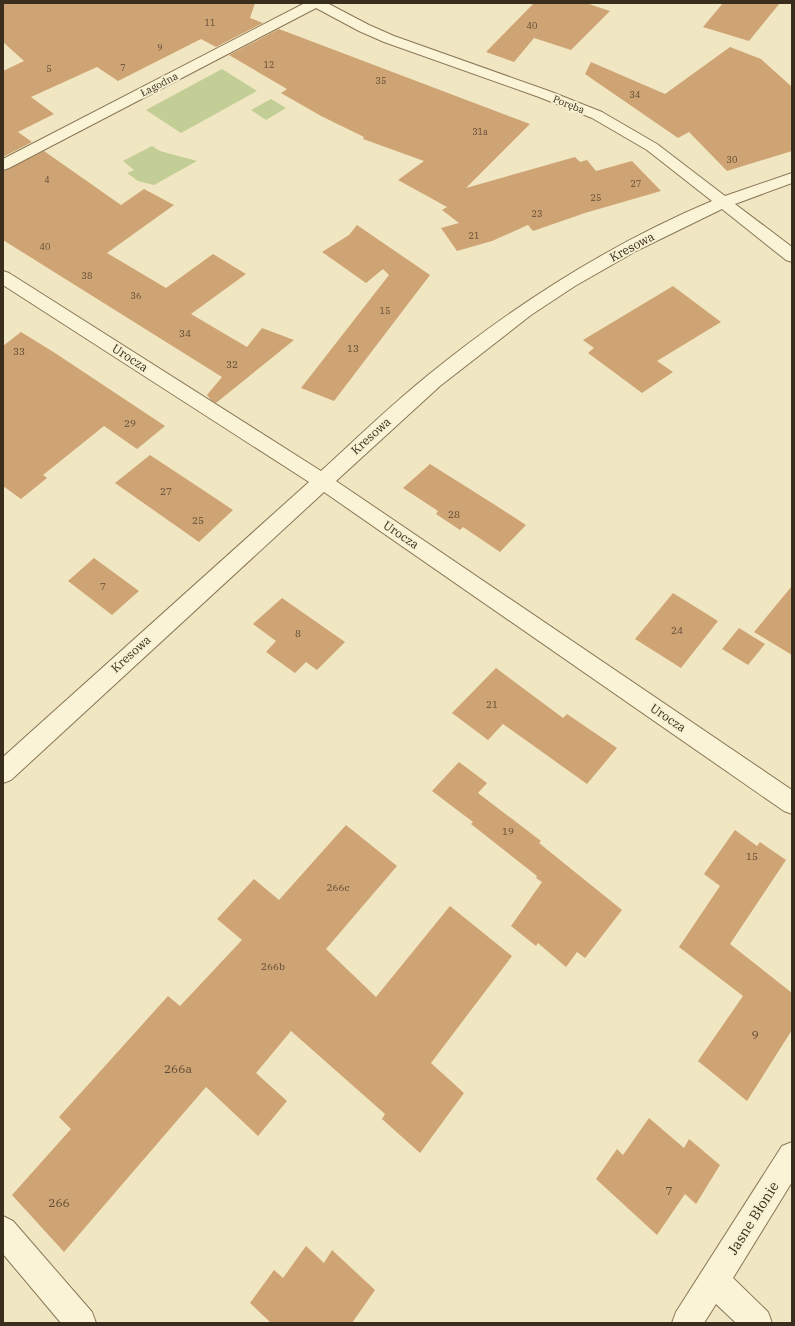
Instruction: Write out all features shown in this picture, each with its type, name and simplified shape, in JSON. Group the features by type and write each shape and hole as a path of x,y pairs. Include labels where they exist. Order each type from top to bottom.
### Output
{"street":[{"name":"Łagodna","path":"3,165 316,3"},
{"name":"Poręba","path":"316,3 389,39 544,94 598,115 652,147 792,256"},
{"name":"Kresowa","path":"3,772 432,381 538,302 626,250 723,202 792,178"},
{"name":"Urocza","path":"3,277 322,481 792,804"},
{"name":"Jasne Błonie","path":"687,1323 792,1156"},
{"path":"3,1231 81,1323"},
{"path":"714,1280 757,1323"}],"green space":[{"path":"222,69 257,91 181,133 146,110"},
{"path":"271,99 286,108 266,120 251,110"},
{"path":"152,146 160,151 197,161 154,185 138,181 127,173 134,170 123,161"}],"building":[{"path":"3,3 255,3 250,18 263,23 216,47 201,39 118,81 97,67 31,97 54,114 18,132 32,142 3,157 3,71 24,61 3,42"},
{"path":"534,3 586,3 610,11 571,50 534,38 514,62 486,52"},
{"path":"723,3 780,3 749,41 703,27"},
{"path":"279,29 530,124 466,188 575,157 580,162 587,160 596,171 632,161 661,191 585,213 533,231 528,225 492,241 457,251 441,228 459,223 442,210 447,207 398,180 424,161 363,139 364,137 321,116 281,93 287,89 229,55"},
{"path":"730,47 761,59 792,87 792,151 727,171 689,132 678,138 585,74 591,62 665,94"},
{"path":"44,151 121,205 144,189 174,205 107,253 166,288 213,254 246,274 191,314 247,347 262,328 294,340 216,403 211,400 207,395 222,377 3,240 3,171"},
{"path":"357,225 430,275 334,401 301,388 389,275 383,269 366,283 322,252 349,235"},
{"path":"673,286 721,322 657,361 673,372 642,393 588,353 594,348 583,340"},
{"path":"21,332 165,426 137,449 104,426 43,475 47,478 21,499 3,486 3,346"},
{"path":"150,455 233,510 199,542 115,483"},
{"path":"430,464 526,525 500,552 463,527 460,530 436,514 438,511 403,488"},
{"path":"94,558 139,591 112,615 68,581"},
{"path":"792,586 792,655 754,632"},
{"path":"673,593 718,621 681,668 635,639"},
{"path":"282,598 345,642 317,670 306,662 295,673 266,652 276,641 253,624"},
{"path":"739,628 765,644 748,665 722,649"},
{"path":"496,668 563,718 567,714 617,748 587,784 503,724 488,740 452,713"},
{"path":"459,762 487,783 478,793 541,841 539,843 622,910 585,958 577,952 566,967 538,943 536,946 511,926 542,882 536,878 537,876 471,824 473,822 432,791"},
{"path":"346,825 397,866 326,949 376,997 450,906 512,956 431,1063 464,1093 420,1153 382,1119 385,1114 291,1031 256,1073 287,1101 258,1136 206,1087 64,1252 12,1195 71,1129 59,1117 168,996 180,1006 242,940 217,919 254,879 279,900"},
{"path":"735,830 757,846 760,842 786,860 730,944 792,993 792,1030 747,1101 698,1061 743,996 679,947 720,886 704,874"},
{"path":"649,1118 684,1148 689,1139 720,1165 696,1204 685,1194 657,1235 596,1179 617,1149 623,1155"},
{"path":"306,1246 324,1263 332,1250 375,1290 352,1323 271,1323 250,1303 274,1270 283,1278"}]}
